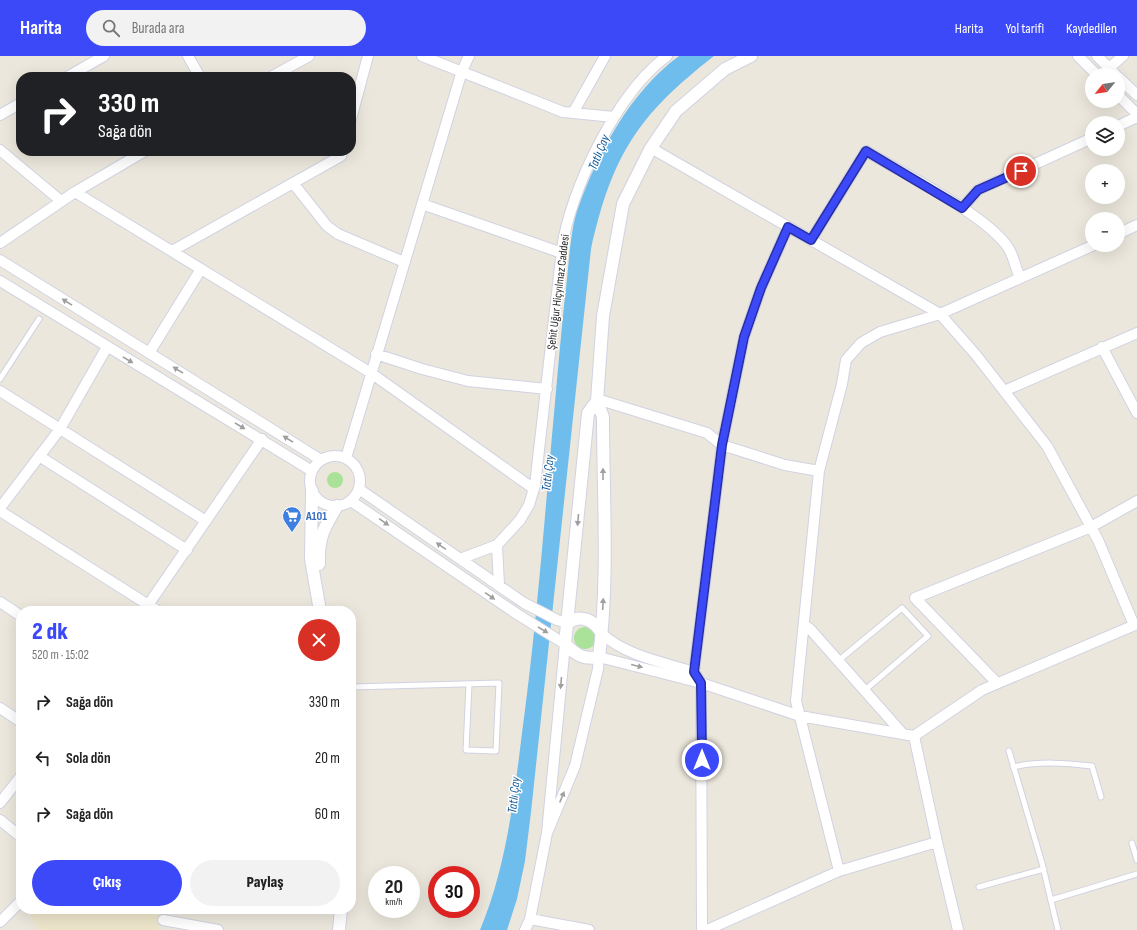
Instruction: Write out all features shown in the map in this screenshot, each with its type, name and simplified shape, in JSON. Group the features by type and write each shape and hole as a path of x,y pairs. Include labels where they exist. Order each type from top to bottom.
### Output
{"street":[{"path":"76,72 104,56"},
{"path":"188,56 197,72"},
{"path":"280,72 309,56"},
{"path":"356,100 368,56"},
{"path":"422,56 563,112 614,117"},
{"path":"346,458 462,71 469,56"},
{"path":"573,113 605,56"},
{"name":"Şehit Uğur Hiçyılmaz Caddesi","path":"497,545 523,515 529,505 534,489 548,389 564,232 574,198 587,168 614,117 644,78 667,56"},
{"path":"547,834 575,766 598,669 604,595 603,417 597,400 603,316 623,204 651,148 676,111 725,69 751,56"},
{"path":"1078,56 1090,68"},
{"path":"1097,56 1109,68"},
{"path":"1117,68 1123,56"},
{"path":"1125,84 1137,95"},
{"path":"1125,102 1137,114"},
{"path":"0,115 16,106"},
{"path":"1125,123 1137,117"},
{"path":"962,208 978,190 1085,141"},
{"path":"351,501 528,621 562,642 579,656 591,658 599,657 701,683 800,716 914,736 982,690 1136,624 1091,527 1047,446 976,355 940,314 651,148"},
{"path":"0,150 62,201"},
{"path":"811,240 866,151 962,208 994,231 1009,249 1020,278"},
{"path":"0,243 75,192 136,156"},
{"path":"172,251 341,156"},
{"path":"293,183 319,218 338,234 404,262"},
{"path":"75,192 371,373 534,489"},
{"path":"422,204 562,252"},
{"path":"1125,231 1137,226"},
{"path":"702,930 701,683 694,672 722,445 744,337 761,288 788,227"},
{"path":"839,871 796,701 819,471 842,384 846,360 852,351 861,343 880,332 940,314 1085,249"},
{"path":"0,260 321,460"},
{"path":"149,352 201,269"},
{"path":"0,281 107,347 262,439 312,471"},
{"path":"1004,391 1137,333"},
{"path":"107,347 60,429 0,509 143,606"},
{"path":"1102,348 1137,413"},
{"path":"376,354 422,369 468,381 548,389"},
{"path":"0,391 206,521"},
{"path":"597,400 707,433 722,445 784,465 819,471"},
{"path":"525,930 530,919 547,834 562,642 588,413 597,400"},
{"path":"147,606 262,439"},
{"path":"39,456 186,550"},
{"path":"312,491 323,502 337,506 351,501 359,489 360,478 358,470 353,463 346,458 337,456 321,460 312,471 310,482 312,491 311,558 319,606"},
{"path":"359,489 532,607 564,622 583,618 592,622 602,634 614,644 626,651 694,672"},
{"path":"997,683 916,598 1091,527 1137,501"},
{"path":"320,606 319,552 322,530 337,506"},
{"path":"460,559 497,545 499,585"},
{"path":"0,602 16,613"},
{"path":"804,625 810,629 903,734"},
{"path":"0,708 16,719"},
{"path":"914,736 958,930"},
{"path":"0,803 16,782"},
{"path":"0,820 16,833"},
{"path":"707,930 839,871 937,842"},
{"path":"0,922 16,905"},
{"path":"339,930 341,914"},
{"path":"530,919 589,930"},
{"path":"163,920 218,930"}],"lane":[{"path":"0,379 39,319"},
{"path":"838,661 902,608 928,636 864,690"},
{"path":"356,687 469,684 498,684 496,751 466,750 469,684"},
{"path":"1009,751 1044,870 1058,930"},
{"path":"1013,767 1031,763 1053,762 1092,766 1101,797"},
{"path":"1132,842 1137,860"},
{"path":"979,887 1044,870"},
{"path":"1051,900 1137,874"}],"shaded area":[{"path":"30,914 161,914 159,930 38,930"}],"green space":[{"path":"332,472 338,472 343,477 341,486 338,488 332,488 327,483 327,477"},
{"path":"585,627 589,628 595,634 595,642 589,648 585,649 581,648 575,642 574,638 575,634 581,628"}],"water":[{"path":"679,56 714,56 688,77 666,98 647,118 632,139 619,162 608,187 591,249 525,861 517,899 507,930 480,930 489,907 503,858 516,783 533,645 563,317 573,227 577,211 594,168 617,126 645,87"}],"place":[{"name":"A101","path":"292,533"}],"route":[{"path":"702,760 701,683 694,672 722,445 744,337 761,288 788,227 811,240 866,151 962,208 978,190 1021,171"}],"water label":[{"name":"Tatlı Çay","path":"598,152"},
{"name":"Tatlı Çay","path":"547,473"},
{"name":"Tatlı Çay","path":"513,795"}]}
